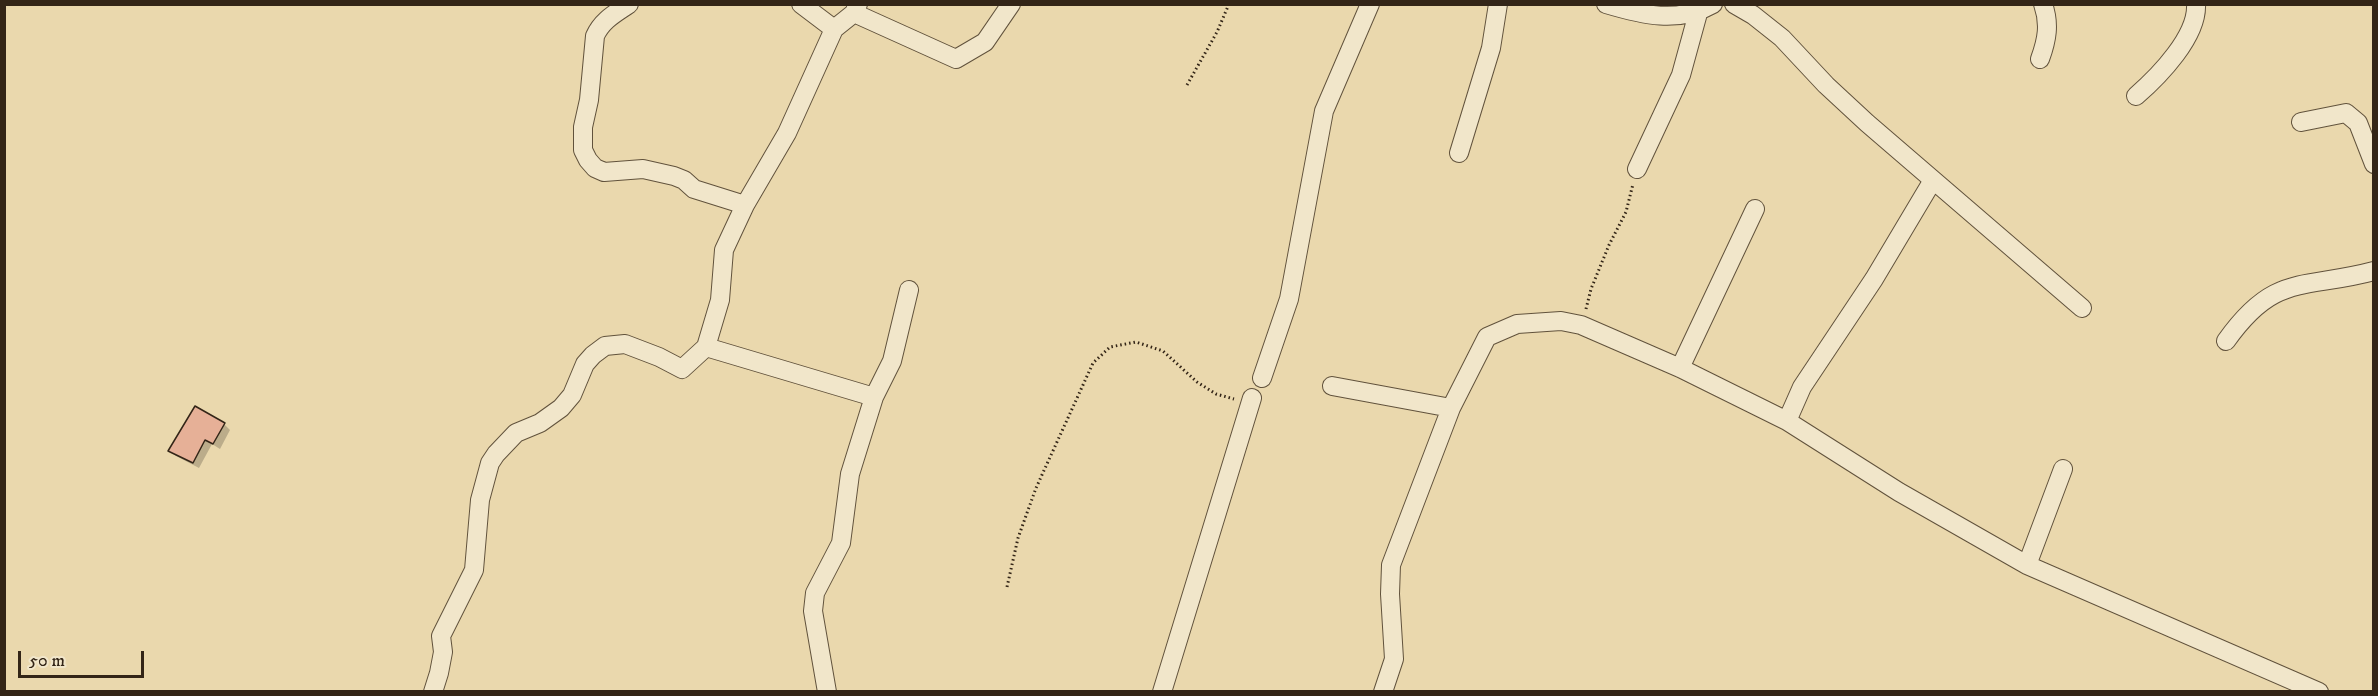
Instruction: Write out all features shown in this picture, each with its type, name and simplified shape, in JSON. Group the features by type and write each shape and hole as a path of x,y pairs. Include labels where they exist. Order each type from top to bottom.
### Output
{"street":[{"path":"629,4 607,19 595,36 589,100 583,127 583,150 588,160 595,168 604,172 644,169 674,176 684,180 694,189 745,204"},
{"path":"801,4 834,29"},
{"path":"433,692 440,673 441,636 474,570 480,500 490,463 516,433 540,423 561,408 572,395 585,364 605,346 625,344 682,369 706,347 720,300 724,250 745,204 787,133 834,29 856,9 956,59 985,42 1011,4"},
{"path":"1262,378 1289,299 1324,111 1370,4"},
{"path":"1459,153 1491,48 1498,4"},
{"path":"1606,4 1647,16 1706,9 1681,75 1637,169"},
{"path":"1734,4 1753,15 1782,38 1826,85 2082,308"},
{"path":"2040,59 2048,36 2043,4"},
{"path":"2136,96 2160,73 2185,40 2194,20 2196,4"},
{"path":"2301,122 2346,113 2358,123 2373,164"},
{"path":"1787,421 1802,387 1874,279 1933,180"},
{"path":"1680,368 1755,209"},
{"path":"2226,341 2243,318 2277,291 2306,282 2340,279 2373,271"},
{"path":"826,692 813,611 815,593 841,543 850,474 874,398 892,361 909,290"},
{"path":"1383,692 1394,659 1390,594 1391,565 1451,408 1487,337 1517,324 1561,321 1581,326 1680,368 1787,421 1899,492 2028,565 2319,692"},
{"path":"706,347 874,398"},
{"path":"1332,386 1451,408"},
{"path":"1162,692 1252,398"},
{"path":"2028,565 2063,469"}],"path":[{"path":"1187,85 1217,32 1229,4"},
{"path":"1581,326 1591,289 1609,245 1626,212 1637,169"},
{"path":"1007,587 1018,538 1036,488 1093,363 1110,347 1136,342 1163,351 1197,382 1216,394 1236,400 1252,398"}],"building":[{"path":"195,406 225,423 213,444 205,440 193,463 168,451"}]}
